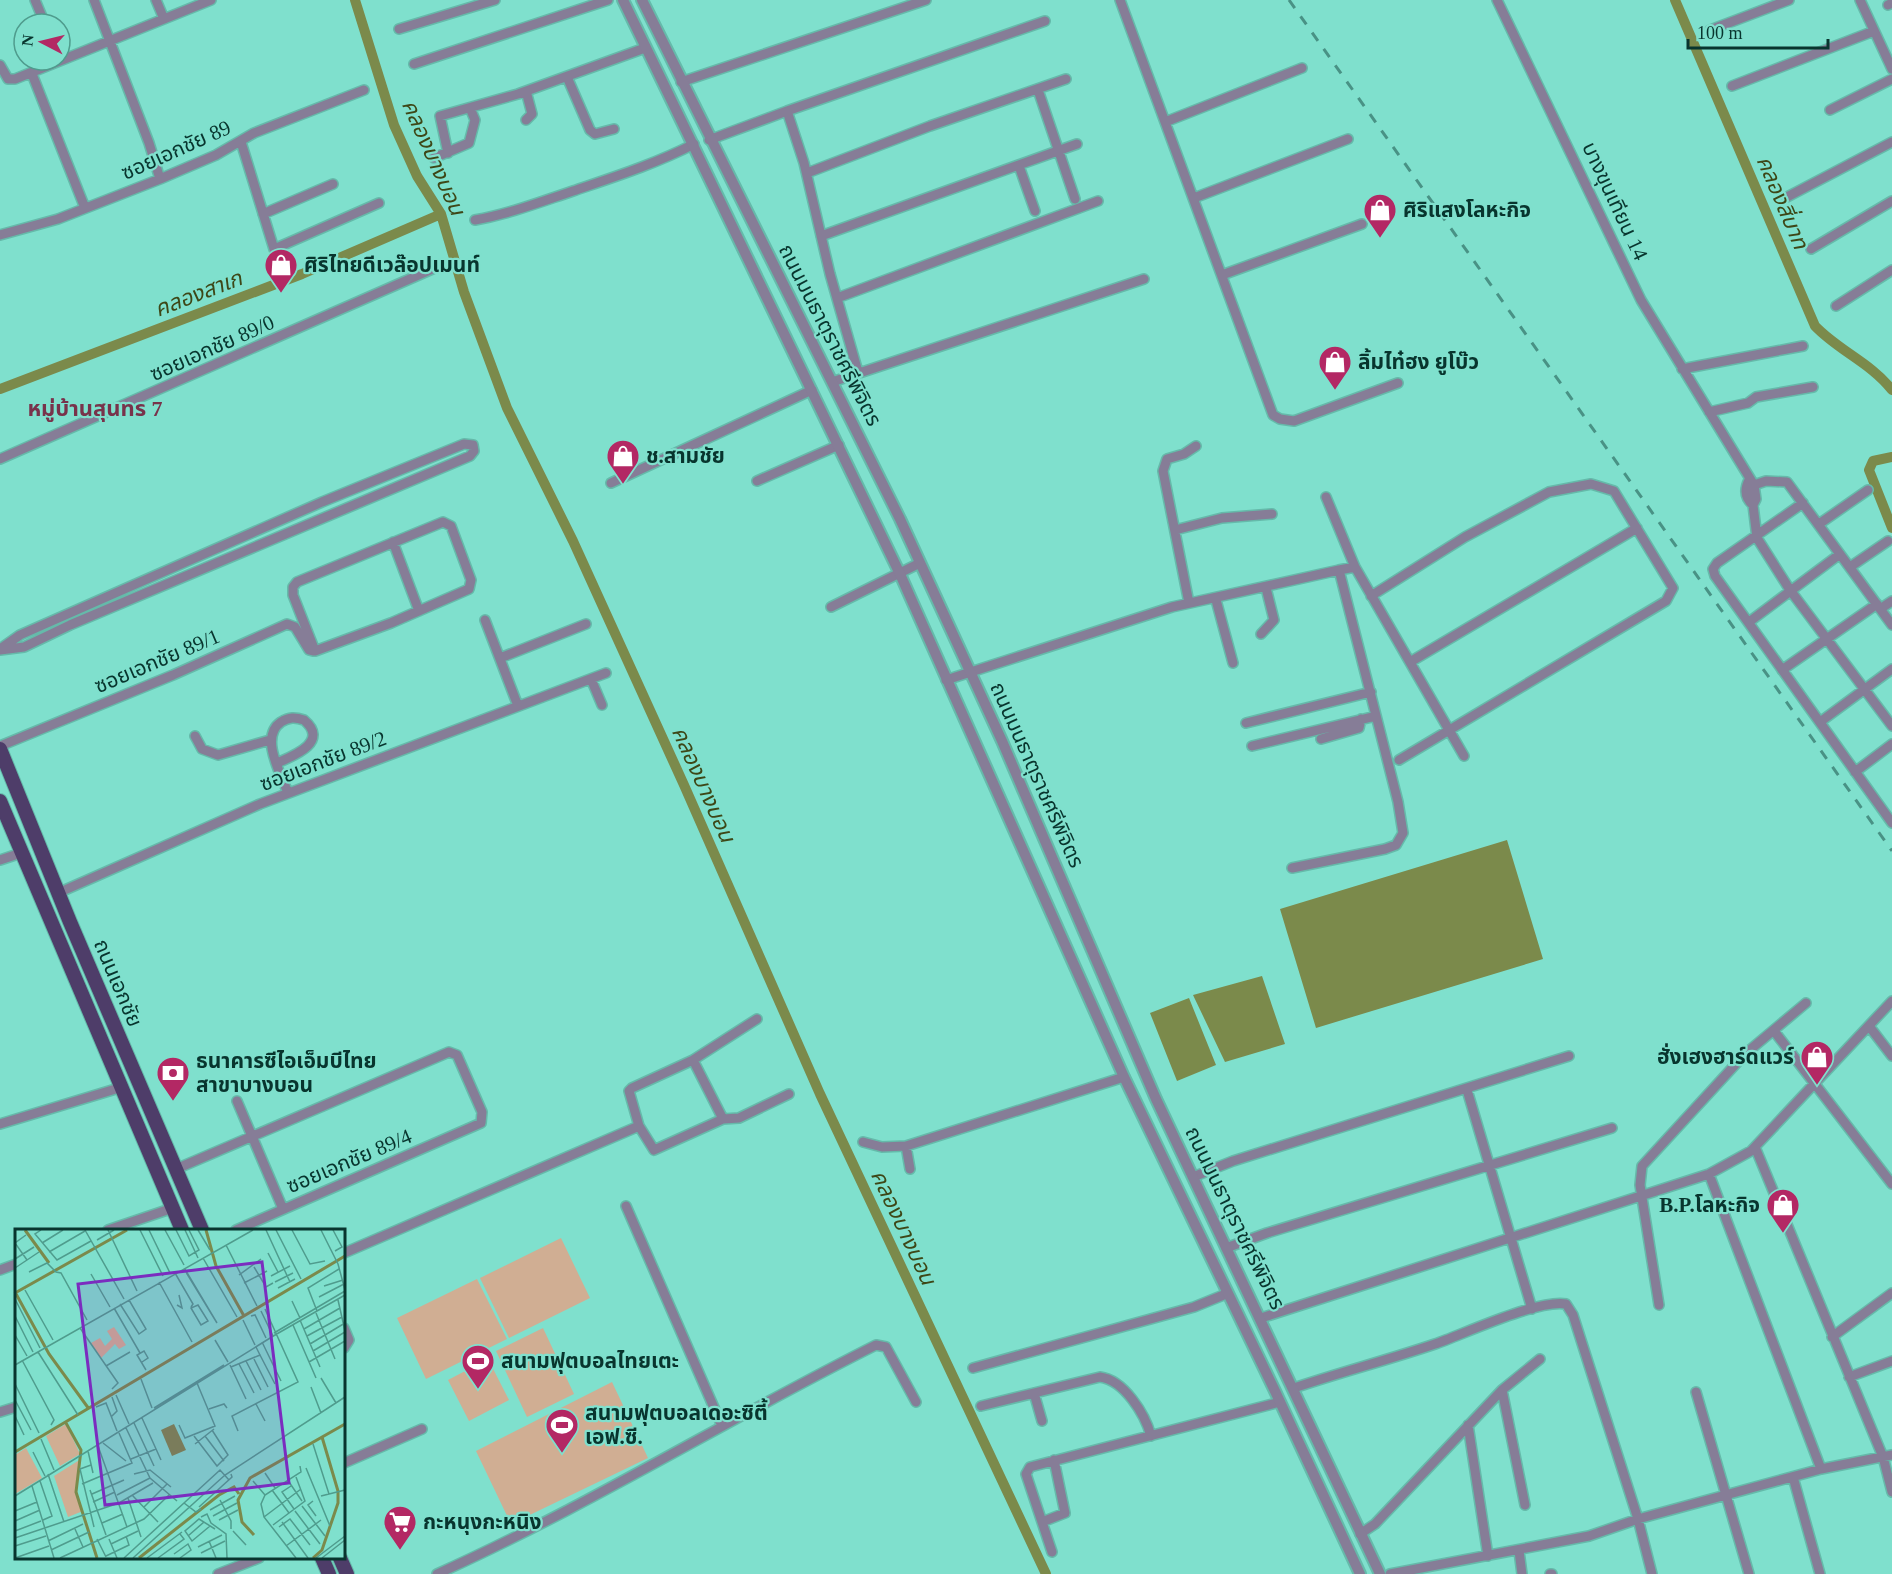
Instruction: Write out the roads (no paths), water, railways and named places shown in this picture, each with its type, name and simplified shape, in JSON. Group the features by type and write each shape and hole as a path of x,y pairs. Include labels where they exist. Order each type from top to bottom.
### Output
{"main road":[{"name":"ถนนเอกชัย","path":"0,748 58,893 202,1229"},
{"name":"ถนนเอกชัย","path":"0,801 182,1229"},
{"path":"323,1559 329,1574"},
{"path":"341,1559 347,1574"}],"street":[{"path":"94,0 149,143 160,179"},
{"path":"156,0 164,19"},
{"path":"72,56 211,0"},
{"path":"399,29 495,0"},
{"path":"414,64 608,0"},
{"name":"ถนนมนธาตุราชศรีพิจิตร","path":"623,0 900,574 1124,1077 1360,1574"},
{"name":"ถนนมนธาตุราชศรีพิจิตร","path":"642,0 709,140 832,382 920,563 970,672 1156,1099 1261,1317 1380,1574"},
{"path":"681,82 926,0"},
{"path":"1120,0 1273,415 1280,419 1294,421 1398,382"},
{"name":"บางขุนเทียน 14","path":"1497,0 1641,300 1749,477"},
{"path":"1710,30 1790,0"},
{"path":"1860,0 1892,69"},
{"path":"709,140 1045,21"},
{"path":"1732,86 1874,31"},
{"path":"448,153 438,117 567,77 643,44 657,32"},
{"path":"0,64 8,79 36,72"},
{"path":"1165,122 1302,68"},
{"path":"32,74 85,208"},
{"path":"567,77 590,130 596,134 614,129"},
{"path":"807,173 930,126 1066,79"},
{"path":"1830,110 1892,79"},
{"name":"ซอยเอกชัย 89","path":"0,235 51,221 160,179 241,142 254,133 364,90"},
{"path":"1038,90 1075,199"},
{"path":"526,91 532,114 526,120"},
{"path":"434,158 470,143 475,120 470,108"},
{"path":"787,111 807,173 820,236 858,372"},
{"path":"1194,198 1348,139"},
{"path":"241,142 274,249 286,277"},
{"path":"1787,197 1892,142"},
{"path":"475,220 515,212 658,162 694,144"},
{"path":"820,236 1077,144"},
{"path":"1019,165 1035,211"},
{"path":"263,213 333,183"},
{"path":"837,298 1098,201"},
{"path":"1811,249 1892,201"},
{"path":"274,249 379,203"},
{"path":"1222,275 1362,224"},
{"name":"ซอยเอกชัย 89/0","path":"0,459 437,267"},
{"path":"1836,306 1892,270"},
{"path":"832,382 1144,279"},
{"path":"1682,369 1803,346"},
{"path":"1709,412 1748,403 1756,397 1813,387"},
{"path":"611,483 812,390"},
{"path":"464,444 473,445 474,451 470,456 70,625 24,647 0,650 20,635 322,502 464,444"},
{"path":"757,481 839,445"},
{"path":"1189,603 1164,465 1172,456 1184,454 1196,446"},
{"path":"1749,477 1786,482 1892,625"},
{"path":"1749,477 1756,499 1753,505 1757,538 1790,590 1892,726"},
{"path":"1371,596 1465,537 1561,488 1591,484 1605,486 1614,491 1671,581 1673,588 1666,601 1399,760"},
{"path":"1819,524 1868,490"},
{"path":"1326,497 1355,567 1464,756"},
{"path":"1803,503 1757,538 1717,563 1713,569 1715,576 1891,821"},
{"path":"1175,530 1222,518 1272,514"},
{"path":"443,522 450,526 471,585 465,591 419,611 315,651 293,595 293,586 297,582 443,522"},
{"path":"1410,662 1637,528"},
{"path":"393,542 419,611"},
{"path":"1850,567 1888,542"},
{"path":"1749,622 1840,554"},
{"path":"831,607 920,563"},
{"path":"946,680 1189,603 1216,600 1355,567"},
{"path":"1292,868 1385,849 1396,845 1401,840 1403,824 1339,570"},
{"path":"1261,634 1274,620 1266,588"},
{"path":"1216,600 1233,663"},
{"path":"1782,670 1827,638 1879,606 1892,601"},
{"path":"485,620 518,706"},
{"name":"ซอยเอกชัย 89/1","path":"0,748 287,624 293,624 309,650 315,651"},
{"path":"500,658 586,624"},
{"path":"1820,722 1892,669"},
{"name":"ซอยเอกชัย 89/2","path":"58,893 288,793 606,673"},
{"path":"591,679 603,705"},
{"path":"1246,723 1371,692"},
{"path":"1252,746 1376,716"},
{"path":"277,763 306,750 310,744 311,732 304,720 291,717 277,725 270,740 277,763 288,793"},
{"path":"1321,739 1359,728 1361,719"},
{"path":"195,736 202,749 218,754 270,740"},
{"path":"1855,772 1892,744"},
{"path":"0,860 21,853"},
{"path":"1261,1317 1709,1174 1755,1147 1892,1002"},
{"path":"1659,1305 1639,1175 1648,1157 1745,1054 1806,1003"},
{"path":"757,1019 693,1060 632,1088 629,1096 639,1126 649,1145 658,1150 723,1119 739,1118 789,1094"},
{"path":"1869,1026 1892,1056"},
{"path":"1774,1031 1892,1184"},
{"name":"ซอยเอกชัย 89/4","path":"238,1229 483,1121 482,1112 457,1054 449,1053 251,1135"},
{"path":"1193,1177 1233,1161 1467,1090 1569,1056"},
{"path":"693,1060 723,1119"},
{"path":"864,1142 882,1147 906,1146 1124,1077"},
{"path":"0,1124 120,1088"},
{"path":"1467,1090 1513,1238 1532,1309"},
{"path":"237,1101 283,1209"},
{"path":"345,1253 639,1126"},
{"path":"1226,1248 1267,1233 1612,1128"},
{"path":"176,1169 251,1135"},
{"path":"906,1146 910,1169"},
{"path":"1755,1147 1849,1377 1887,1456 1892,1492"},
{"path":"1709,1174 1821,1469"},
{"path":"626,1206 722,1426"},
{"path":"111,1229 172,1208"},
{"path":"0,1270 15,1264"},
{"path":"1832,1336 1892,1293"},
{"path":"973,1368 1194,1307 1226,1294"},
{"path":"1294,1388 1432,1345 1532,1309 1558,1302 1566,1304 1570,1308 1638,1519 1652,1574"},
{"path":"345,1330 349,1340 345,1346"},
{"path":"437,1574 498,1546 645,1470 722,1426 880,1344 890,1353 916,1402"},
{"path":"1360,1534 1375,1524 1502,1390 1540,1359"},
{"path":"1849,1377 1892,1361"},
{"path":"981,1406 1107,1378 1132,1401 1148,1422 1151,1436"},
{"path":"1502,1390 1525,1505"},
{"path":"1696,1392 1749,1574"},
{"path":"1034,1393 1042,1421"},
{"path":"1052,1552 1026,1474 1030,1467 1280,1402"},
{"path":"0,1412 15,1407"},
{"path":"1468,1425 1488,1556"},
{"path":"345,1462 422,1429"},
{"path":"1390,1574 1589,1536 1638,1519 1726,1494 1821,1469 1887,1456"},
{"path":"1042,1522 1065,1513 1054,1460"},
{"path":"1793,1477 1820,1574"},
{"path":"1519,1551 1522,1574"},
{"path":"218,1574 254,1559"}],"waterway":[{"name":"คลองบางบอน","path":"355,0 394,125 417,176 441,214 464,292 507,408 573,541 684,785 820,1094 1046,1574"},
{"name":"คลองสี่บาท","path":"1675,0 1815,326 1874,372 1892,390"},
{"name":"คลองสาเก","path":"0,389 302,274 441,214"},
{"path":"1892,457 1873,461 1869,470 1892,528"}],"railway":[{"path":"1289,0 1892,851"}],"place":[{"name":"ศิริแสงโลหะกิจ","path":"1380,239"},
{"name":"ศิริไทยดีเวล๊อปเมนท์","path":"281,294"},
{"name":"ลิ้มไท๋ฮง ยูโบ๊ว","path":"1335,391"},
{"name":"ช.สามชัย","path":"623,485"},
{"name":"ฮั่งเฮงฮาร์ดแวร์","path":"1817,1086"},
{"name":"ธนาคารซีไอเอ็มบีไทย สาขาบางบอน","path":"173,1102"},
{"name":"B.P.โลหะกิจ","path":"1783,1234"},
{"name":"สนามฟุตบอลไทยเตะ","path":"478,1390"},
{"name":"สนามฟุตบอลเดอะซิตี้ เอฟ.ซี.","path":"562,1454"},
{"name":"กะหนุงกะหนิง","path":"400,1551"}],"district":[{"name":"หมู่บ้านสุนทร 7","path":"95,408"}]}
